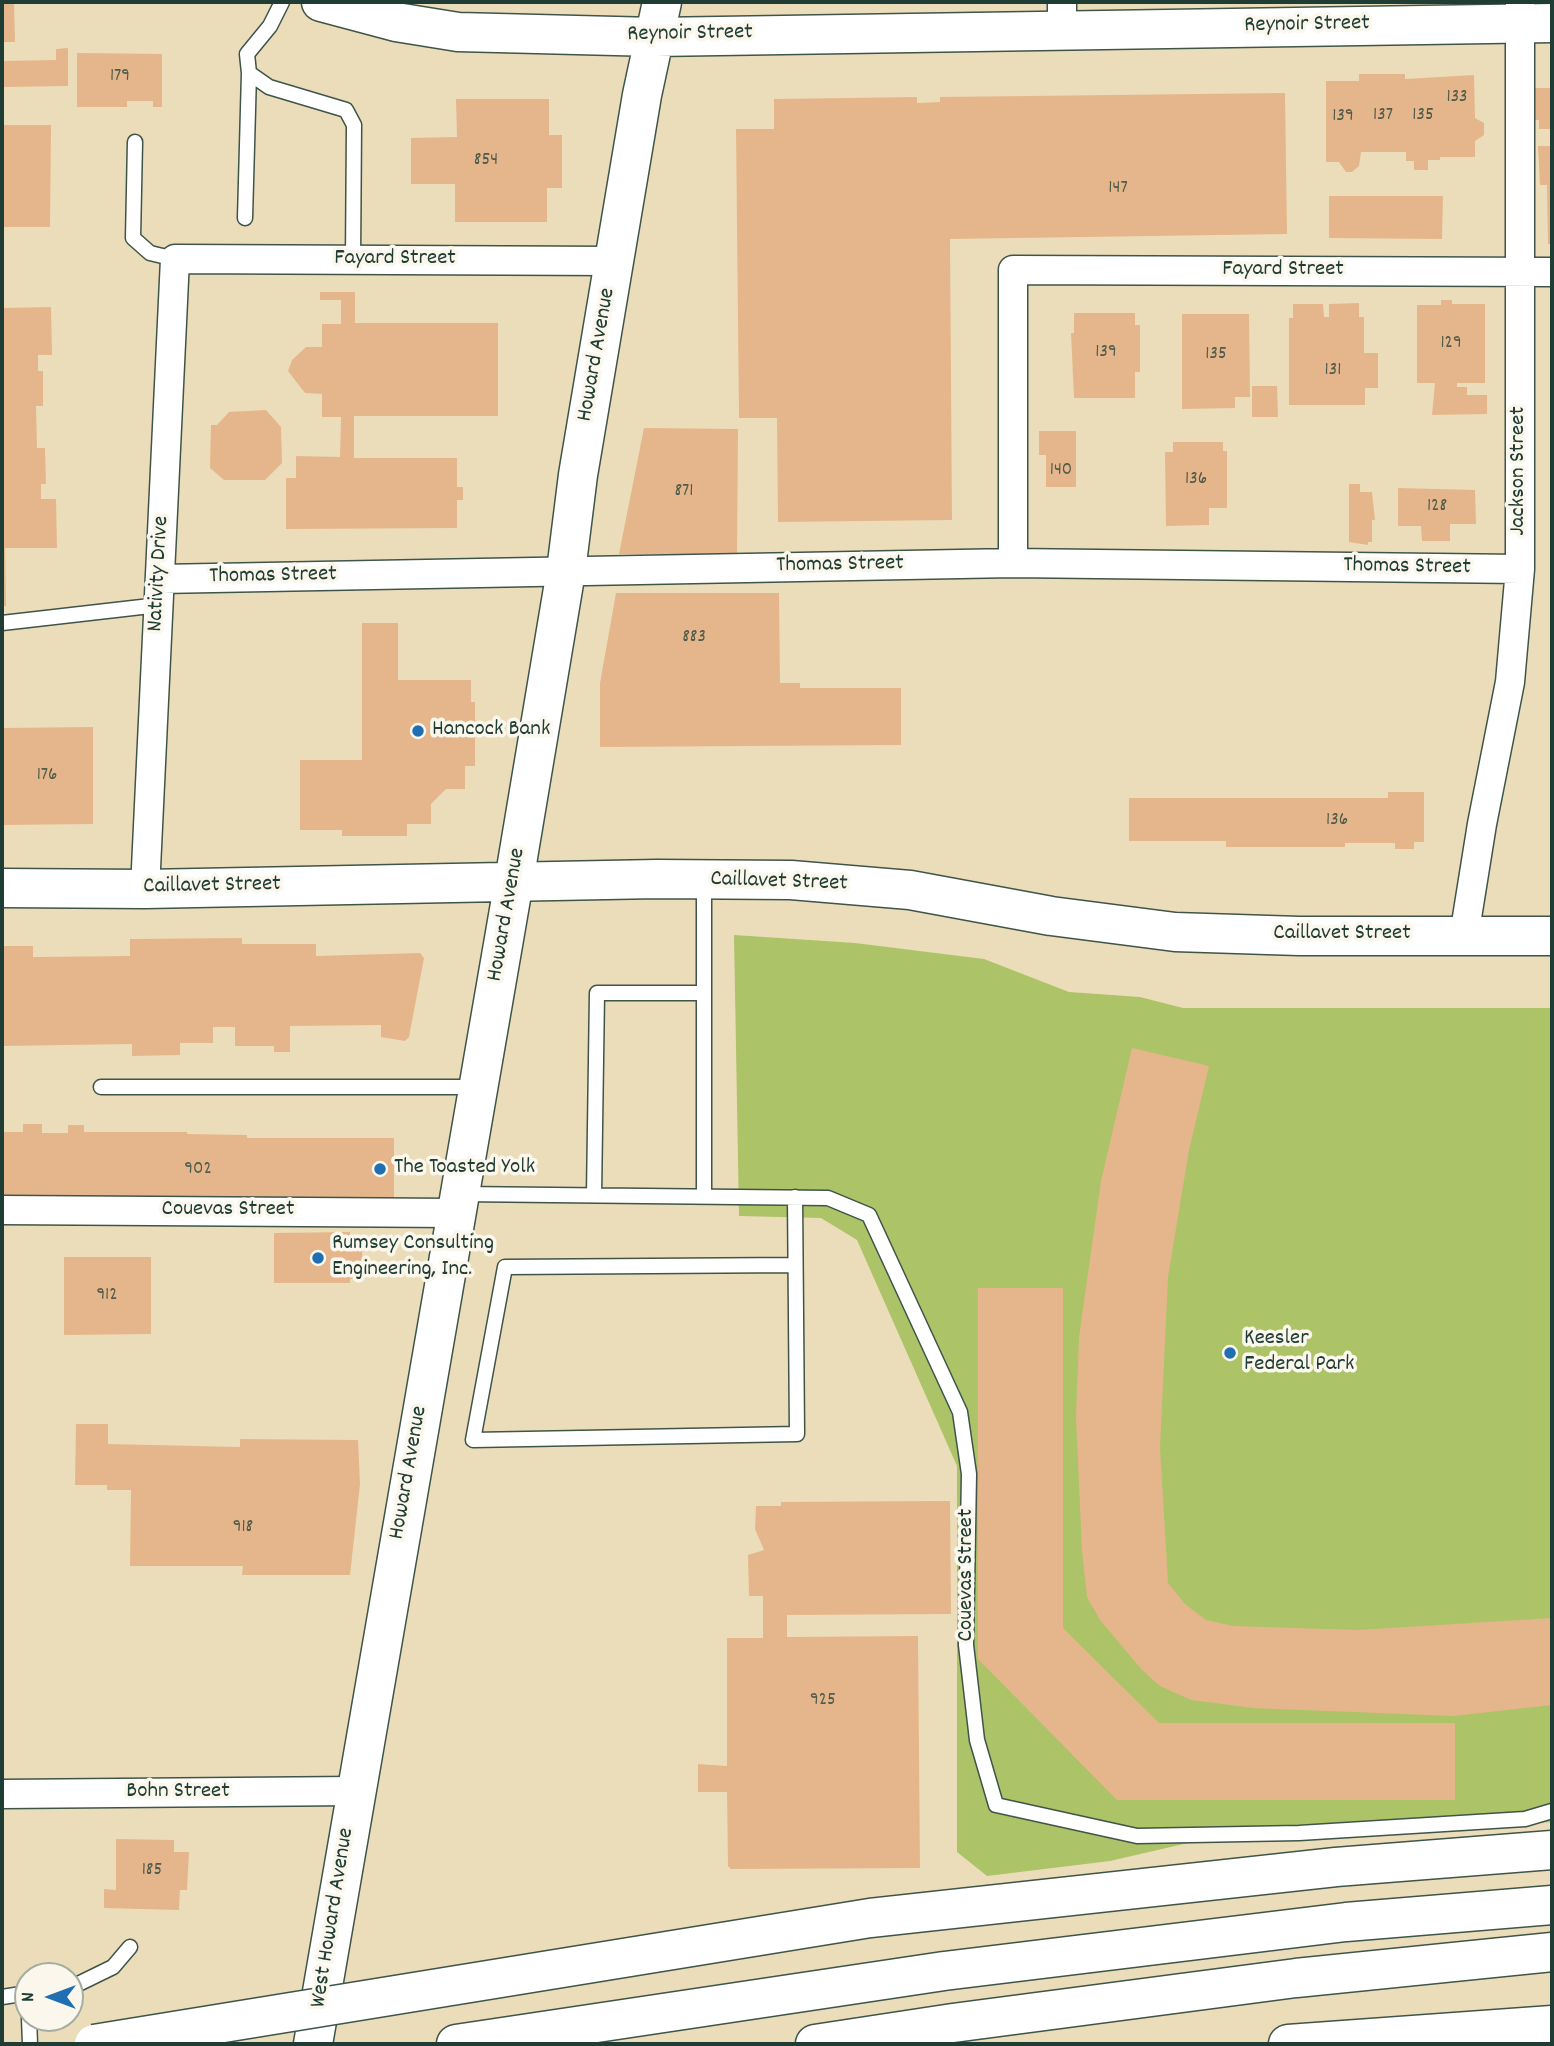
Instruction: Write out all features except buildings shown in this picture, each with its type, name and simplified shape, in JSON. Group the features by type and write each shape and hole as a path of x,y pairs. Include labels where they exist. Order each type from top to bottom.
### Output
{"main road":[{"name":"Reynoir Street","path":"321,2 396,22 458,32 659,19 1530,16"},
{"name":"Howard Avenue","path":"355,1791 514,881 614,261 659,19"},
{"name":"Caillavet Street","path":"2,888 145,889 514,881 791,880 910,890 1051,916 1175,932 1299,936 1552,936"},
{"name":"West Howard Avenue","path":"313,2044 355,1791"},
{"path":"94,2044 870,1918 1309,1870 1552,1850"},
{"path":"456,2044 944,1971 1346,1923 1552,1905"},
{"path":"815,2044 953,2022 1296,1978 1552,1952"},
{"path":"1288,2044 1552,2025"}],"street":[{"name":"Jackson Street","path":"1464,936 1482,824 1510,682 1520,569 1518,272 1530,16"},
{"name":"Fayard Street","path":"175,259 614,261"},
{"name":"Nativity Drive","path":"145,889 175,259"},
{"name":"Fayard Street","path":"1013,563 1013,270 1552,272"},
{"name":"Thomas Street","path":"159,592 566,571 1013,563 1520,569"},
{"name":"Couevas Street","path":"2,1210 456,1204"},
{"name":"Bohn Street","path":"2,1794 355,1791"}],"lane":[{"path":"245,218 249,73 247,54 270,26 282,2"},
{"path":"249,73 269,86 346,110 354,125 353,260"},
{"path":"135,142 133,238 150,253 175,259"},
{"path":"2,623 159,592"},
{"path":"704,880 704,1196"},
{"path":"594,1195 597,993 704,993"},
{"path":"101,1087 478,1087"},
{"name":"Couevas Street","path":"456,1204 594,1195 796,1197 828,1198 869,1215 960,1412 969,1474 966,1645 977,1740 996,1805 1137,1836 1299,1833 1525,1819 1552,1811"},
{"path":"796,1197 797,1434 474,1440 505,1267 796,1265"},
{"path":"84,1981 113,1967 130,1947"}],"green space":[{"name":"Keesler Federal Park","path":"734,935 855,943 984,959 1069,992 1140,997 1183,1008 1552,1008 1552,1822 1356,1837 1298,1834 1188,1843 1110,1861 987,1876 957,1852 957,1466 857,1240 821,1218 739,1216"}],"place":[{"name":"Hancock Bank","path":"418,731"},
{"name":"The Toasted Yolk","path":"380,1169"},
{"name":"Rumsey Consulting Engineering, Inc.","path":"318,1258"},
{"name":"Keesler Federal Park","path":"1230,1353"}]}
